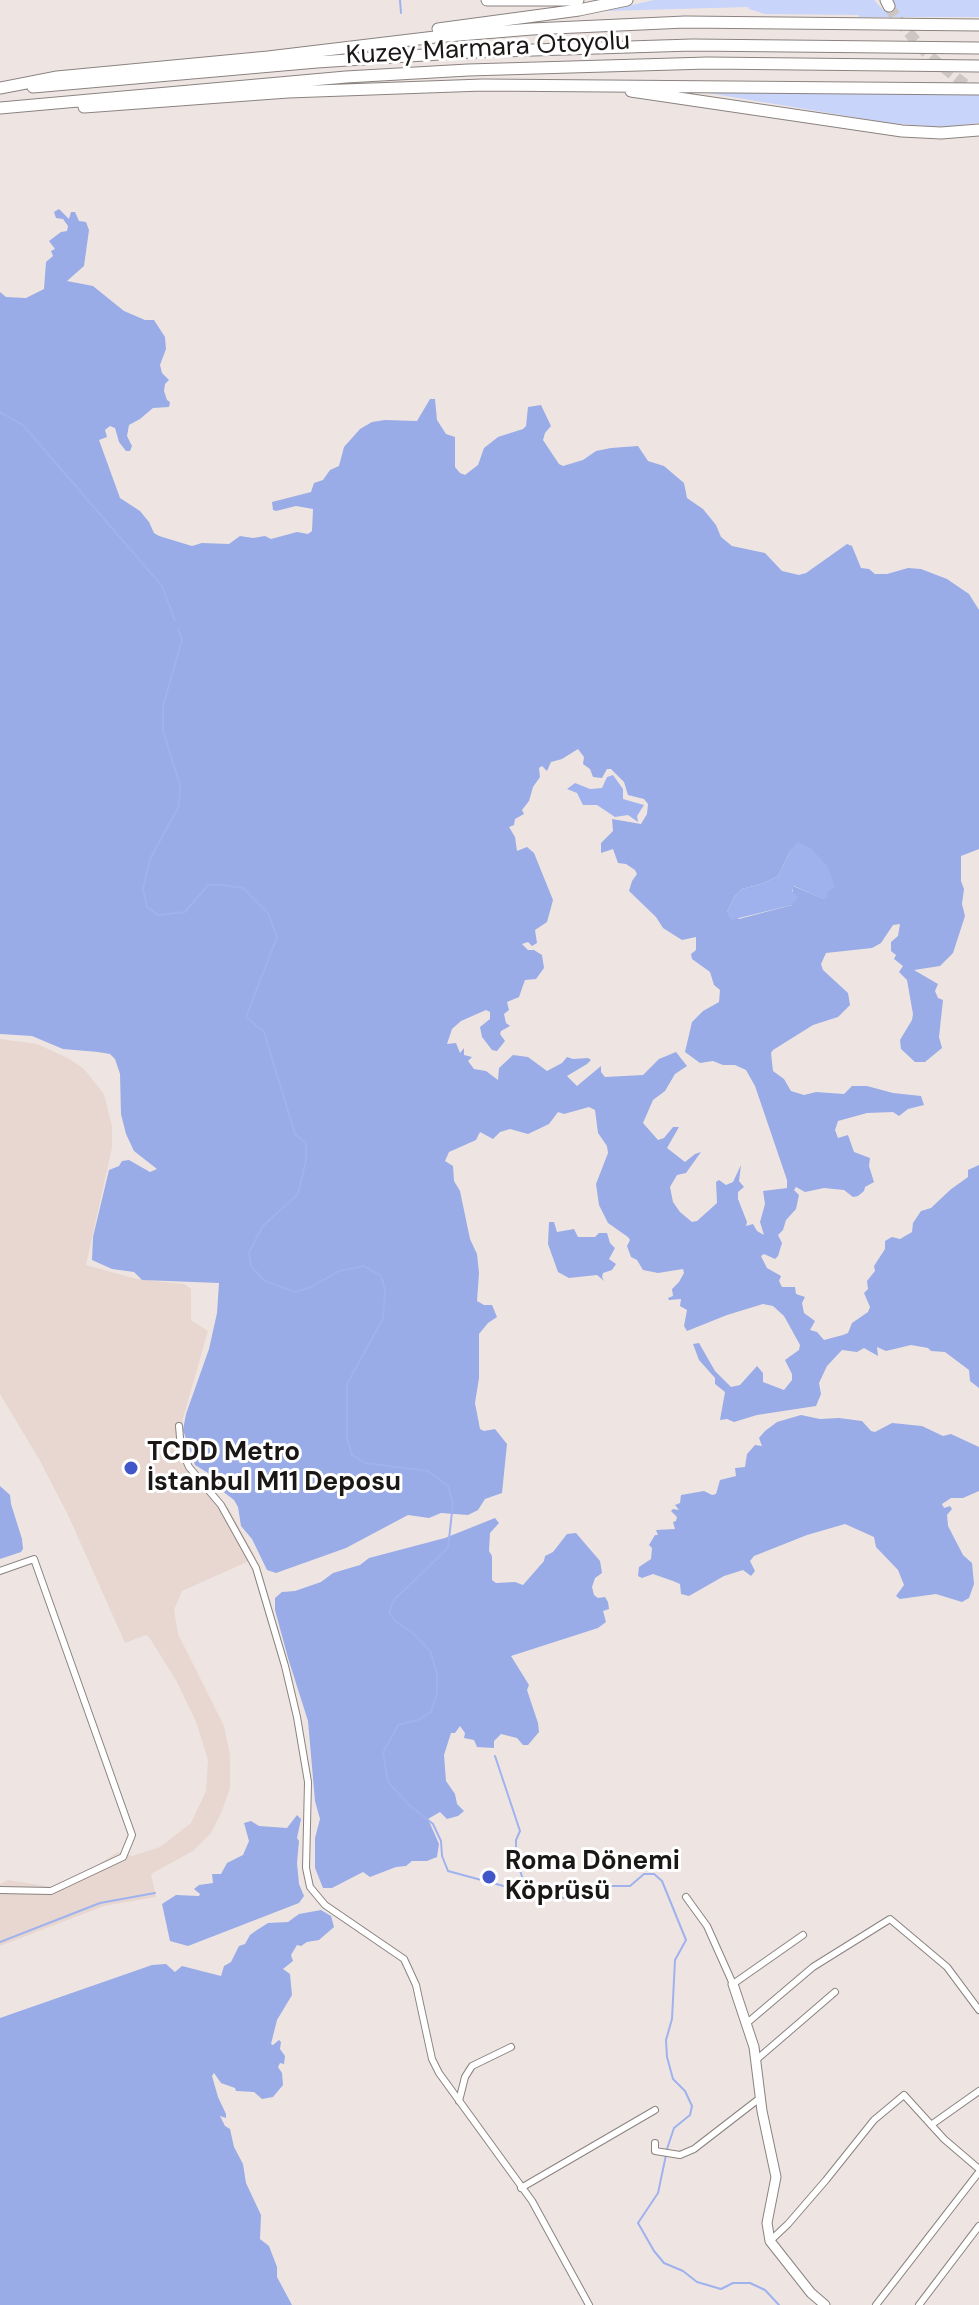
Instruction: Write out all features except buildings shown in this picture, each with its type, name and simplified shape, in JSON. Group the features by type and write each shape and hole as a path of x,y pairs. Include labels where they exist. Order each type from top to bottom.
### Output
{"highway":[{"path":"487,0 578,0"},
{"path":"268,57 627,0"},
{"path":"0,89 57,77 268,57 447,35 613,24 979,25"},
{"name":"Kuzey Marmara Otoyolu","path":"0,89 470,52 692,45 979,48"},
{"name":"Kuzey Marmara Otoyolu","path":"3,108 346,77 468,70 708,63 979,66"},
{"path":"3,108 103,107 262,94 406,88 619,84 979,89"},
{"path":"406,88 447,92 643,92 902,131 941,133 979,130"}],"street":[{"path":"179,1426 181,1449 189,1467 221,1505 256,1568 281,1653 297,1717 308,1782 306,1868 310,1887 325,1905 404,1959 416,1985 432,2059 532,2201 589,2305"},
{"path":"0,1571 34,1559 132,1835 123,1857 51,1891 0,1890"},
{"path":"686,1897 707,1926 747,2023 776,2177 767,2223 770,2241 811,2293 825,2305"},
{"path":"747,2023 813,1967 890,1919 947,1967 979,2010"},
{"path":"733,1984 803,1935"},
{"path":"756,2060 835,1992"},
{"path":"459,2101 465,2077 472,2066 511,2047"},
{"path":"931,2125 979,2091"},
{"path":"770,2241 817,2191 874,2120 904,2095 979,2170 876,2305"},
{"path":"655,2143 655,2151 671,2156 694,2149 760,2098"},
{"path":"521,2188 655,2110"},
{"path":"919,2305 979,2226"}],"shaded area":[{"path":"654,0 874,0 883,10 894,3 893,0 979,0 979,17 765,14 748,7 606,11"},
{"path":"708,93 979,93 979,123 940,127 890,123"},
{"path":"59,209 69,219 71,212 75,212 79,221 86,222 89,230 84,266 67,281 93,286 124,311 145,320 154,320 165,337 166,349 160,365 162,373 169,380 164,391 170,402 169,407 153,408 129,425 127,436 132,446 130,451 126,451 119,442 115,428 110,426 105,430 107,437 99,440 120,498 140,511 159,536 192,546 202,543 229,544 240,536 265,536 271,539 297,532 308,534 312,531 313,509 296,506 276,511 272,502 311,492 314,483 323,480 330,470 339,466 344,447 360,429 372,422 417,421 430,399 435,399 437,420 446,434 455,437 455,467 465,475 478,465 484,448 498,437 526,426 528,407 541,405 551,426 543,440 559,464 563,466 583,460 596,451 638,446 648,461 664,466 684,483 687,498 703,509 721,537 732,546 765,553 782,571 799,575 806,573 847,544 852,546 861,568 875,574 921,569 947,579 969,594 979,610 979,849 961,856 965,916 953,953 940,966 914,970 938,984 935,991 938,998 943,1000 939,1037 942,1048 925,1062 915,1062 901,1049 900,1040 913,1014 907,980 899,972 903,966 894,959 896,955 891,951 891,942 898,936 900,924 893,925 881,943 872,948 826,953 821,964 823,970 848,993 850,1005 838,1017 813,1025 773,1050 773,1071 784,1079 791,1091 804,1095 816,1092 844,1094 852,1086 867,1086 921,1096 924,1105 908,1109 899,1116 893,1112 867,1113 838,1121 835,1130 838,1138 848,1135 854,1152 870,1158 874,1182 853,1197 844,1190 824,1188 805,1192 796,1187 794,1190 799,1195 796,1209 778,1235 782,1243 778,1256 775,1259 764,1254 761,1256 767,1268 781,1276 779,1281 782,1287 795,1287 796,1294 805,1297 802,1303 804,1313 815,1321 810,1330 817,1332 824,1340 848,1333 852,1323 868,1312 870,1307 864,1293 868,1289 867,1281 875,1271 874,1266 885,1249 885,1241 892,1237 900,1239 912,1232 913,1223 921,1211 931,1208 968,1177 968,1170 979,1165 979,1388 970,1381 969,1370 945,1352 911,1345 886,1351 877,1347 878,1356 864,1348 857,1352 842,1350 827,1366 819,1383 821,1394 816,1406 757,1415 734,1422 720,1420 725,1392 715,1384 715,1378 699,1360 693,1344 699,1343 715,1371 731,1387 740,1385 757,1366 763,1373 763,1382 784,1390 792,1380 785,1360 799,1350 800,1345 784,1316 773,1306 763,1304 687,1331 684,1326 687,1310 680,1306 681,1299 668,1298 673,1296 672,1289 684,1273 683,1269 658,1273 643,1270 631,1257 628,1237 608,1223 599,1205 596,1184 608,1153 598,1133 595,1110 589,1107 564,1114 558,1112 549,1124 528,1134 510,1129 500,1132 493,1139 480,1132 476,1140 449,1152 445,1161 453,1166 454,1181 460,1191 470,1239 477,1254 477,1301 492,1305 497,1317 479,1334 479,1378 475,1403 480,1429 495,1429 507,1444 502,1493 485,1499 478,1510 468,1515 441,1513 429,1518 408,1515 346,1548 276,1573 267,1570 252,1539 241,1526 234,1500 221,1490 208,1473 195,1465 183,1430 209,1349 217,1313 219,1283 142,1280 134,1272 112,1269 92,1260 93,1237 109,1170 129,1160 150,1172 157,1169 134,1151 126,1134 121,1114 120,1074 115,1059 110,1054 63,1049 32,1036 0,1034 0,292 6,297 26,298 44,289 46,262 55,249 49,241 67,231 68,226 63,219 56,218 54,212","holes":["578,749 584,757 583,764 590,769 593,777 602,778 607,769 611,769 624,782 628,795 644,799 648,804 641,824 612,819 613,831 601,843 601,853 613,849 618,863 635,870 637,874 629,891 663,928 682,940 696,937 692,959 710,972 714,985 720,990 719,1002 692,1022 685,1052 700,1063 713,1061 746,1070 755,1086 787,1180 787,1188 763,1191 765,1204 760,1222 764,1235 753,1224 746,1226 738,1199 738,1192 744,1187 739,1181 741,1165 733,1182 726,1185 719,1180 716,1182 717,1203 697,1221 692,1222 673,1202 670,1187 677,1175 686,1173 701,1152 685,1162 667,1148 679,1127 673,1127 664,1138 658,1140 643,1123 653,1100 665,1091 675,1074 687,1066 676,1052 659,1059 643,1075 605,1077 601,1066 577,1086 567,1076 587,1064 591,1060 588,1058 567,1057 547,1071 528,1057 513,1055 499,1068 498,1080 486,1071 474,1069 468,1061 472,1057 464,1055 464,1048 460,1053 456,1043 447,1044 452,1029 461,1021 486,1010 490,1012 490,1019 480,1027 482,1037 492,1050 497,1051 505,1041 501,1031 510,1026 504,1014 509,1010 507,1002 519,997 525,980 536,979 544,968 542,955 522,944 528,942 532,946 537,943 535,930 547,922 553,900 534,853 527,847 517,851 515,837 509,827 524,814 522,810 540,777 539,768 542,766 547,771 551,762","791,849 824,899 793,886 792,905 739,919 727,912 742,889 778,876"]},
{"path":"613,775 623,789 623,799 644,805 637,816 638,822 628,815 615,817 597,805 583,805 577,793 567,789 575,783 590,789 602,788 607,777"},
{"path":"798,842 811,848 828,867 835,887 828,892 827,898 794,886 792,891 798,897 792,905 731,920 727,912 734,897 742,889 778,876 791,849"},
{"path":"0,1039 37,1044 68,1058 84,1069 104,1094 112,1126 112,1148 86,1265 137,1279 184,1284 191,1289 191,1320 208,1331 182,1422 184,1446 193,1467 229,1509 256,1558 182,1591 174,1610 178,1634 224,1726 230,1755 230,1788 211,1833 193,1851 151,1874 156,1897 104,1906 0,1946 0,1884 8,1880 53,1887 68,1883 118,1852 132,1856 160,1847 191,1823 206,1791 208,1760 196,1722 176,1680 149,1637 146,1635 125,1643 68,1515 0,1394"},
{"path":"549,1222 554,1222 557,1232 574,1229 578,1237 607,1233 615,1248 609,1259 616,1264 612,1270 603,1273 604,1281 597,1275 569,1278 558,1272 548,1244"},
{"path":"801,1415 862,1421 875,1432 892,1423 922,1426 943,1436 951,1434 979,1447 979,1491 963,1498 951,1498 942,1504 944,1508 950,1506 952,1509 947,1515 948,1526 963,1555 972,1563 974,1584 969,1598 962,1602 936,1594 900,1599 896,1596 904,1585 898,1570 876,1547 874,1537 845,1524 754,1556 750,1561 755,1571 751,1576 743,1570 724,1576 689,1596 681,1594 680,1584 673,1581 653,1574 642,1578 638,1576 639,1567 651,1559 652,1548 649,1545 658,1535 656,1530 675,1529 673,1522 677,1517 671,1511 679,1510 675,1505 680,1503 681,1495 704,1491 716,1494 720,1480 736,1476 735,1468 745,1467 747,1454 755,1445 762,1446 759,1438 765,1431 777,1422"},
{"path":"0,1486 10,1495 23,1549 0,1559"},
{"path":"495,1518 499,1523 490,1533 489,1551 492,1556 492,1580 523,1585 567,1534 576,1533 600,1561 602,1573 595,1578 592,1587 594,1595 605,1597 608,1602 609,1609 603,1611 606,1622 598,1628 511,1656 529,1685 527,1690 538,1723 539,1732 528,1745 501,1734 494,1741 494,1748 477,1747 474,1740 464,1738 465,1733 460,1726 455,1733 451,1733 444,1755 446,1781 455,1794 457,1804 464,1811 447,1819 440,1812 428,1819 439,1844 437,1857 412,1861 406,1866 370,1877 363,1872 332,1888 323,1888 315,1868 315,1838 320,1819 315,1801 308,1721 275,1610 275,1598 282,1592 321,1582 333,1573 360,1565 369,1558 445,1538"},
{"path":"297,1815 301,1819 297,1863 299,1884 304,1896 299,1903 188,1946 170,1941 162,1904 176,1895 199,1896 194,1889 213,1883 212,1874 221,1874 227,1863 243,1855 249,1841 244,1823 251,1821 259,1826 287,1828"},
{"path":"321,1910 331,1916 334,1927 319,1940 297,1945 291,1955 293,1961 283,1969 290,1974 292,1995 277,2020 271,2044 281,2042 280,2049 285,2056 284,2064 280,2063 278,2067 283,2085 273,2097 262,2099 254,2092 236,2091 221,2083 214,2073 212,2076 226,2118 220,2116 230,2129 234,2147 243,2164 246,2183 261,2215 260,2239 269,2246 277,2267 277,2277 292,2305 0,2305 0,2018 152,1965 166,1964 175,1972 182,1966 221,1976 224,1966 231,1962 239,1946 245,1944 257,1930 268,1923 288,1922 299,1914"}],"waterway":[{"path":"400,0 401,13"},
{"path":"0,412 23,425 162,586 175,621"},
{"path":"178,629 182,640 163,706 163,731 180,785 179,806 150,859 143,889 147,907 158,915 185,912 208,885 222,885 243,888 268,913 277,937 246,1017 264,1032 295,1134 306,1143 306,1160 298,1194 263,1226 249,1252 251,1266 265,1281 295,1292 339,1271 364,1266 381,1276 385,1290 383,1318 347,1384 347,1439 352,1455 365,1463 428,1471 448,1486 453,1503 448,1548 394,1600 389,1612 430,1651 437,1673 437,1694 431,1712 418,1720 398,1725 383,1753 388,1782 409,1805 433,1824 441,1841 442,1856 448,1871 522,1891 564,1898 589,1886 630,1886 644,1874 654,1874 662,1881 686,1940 675,1960 667,2057 673,2079 685,2091 692,2106 690,2115 674,2128 667,2149"},
{"path":"495,1756 520,1831 516,1840 516,1858 527,1892"},
{"path":"0,1942 100,1903 155,1893"},
{"path":"666,2155 658,2193 638,2223 654,2251 664,2263 683,2271 697,2282 721,2289 733,2283 750,2283 765,2290 779,2305"}],"tunnel":[{"path":"889,6 928,55 972,90"}],"place":[{"name":"TCDD Metro İstanbul M11 Deposu","path":"131,1468"},
{"name":"Roma Dönemi Köprüsü","path":"489,1877"}]}
